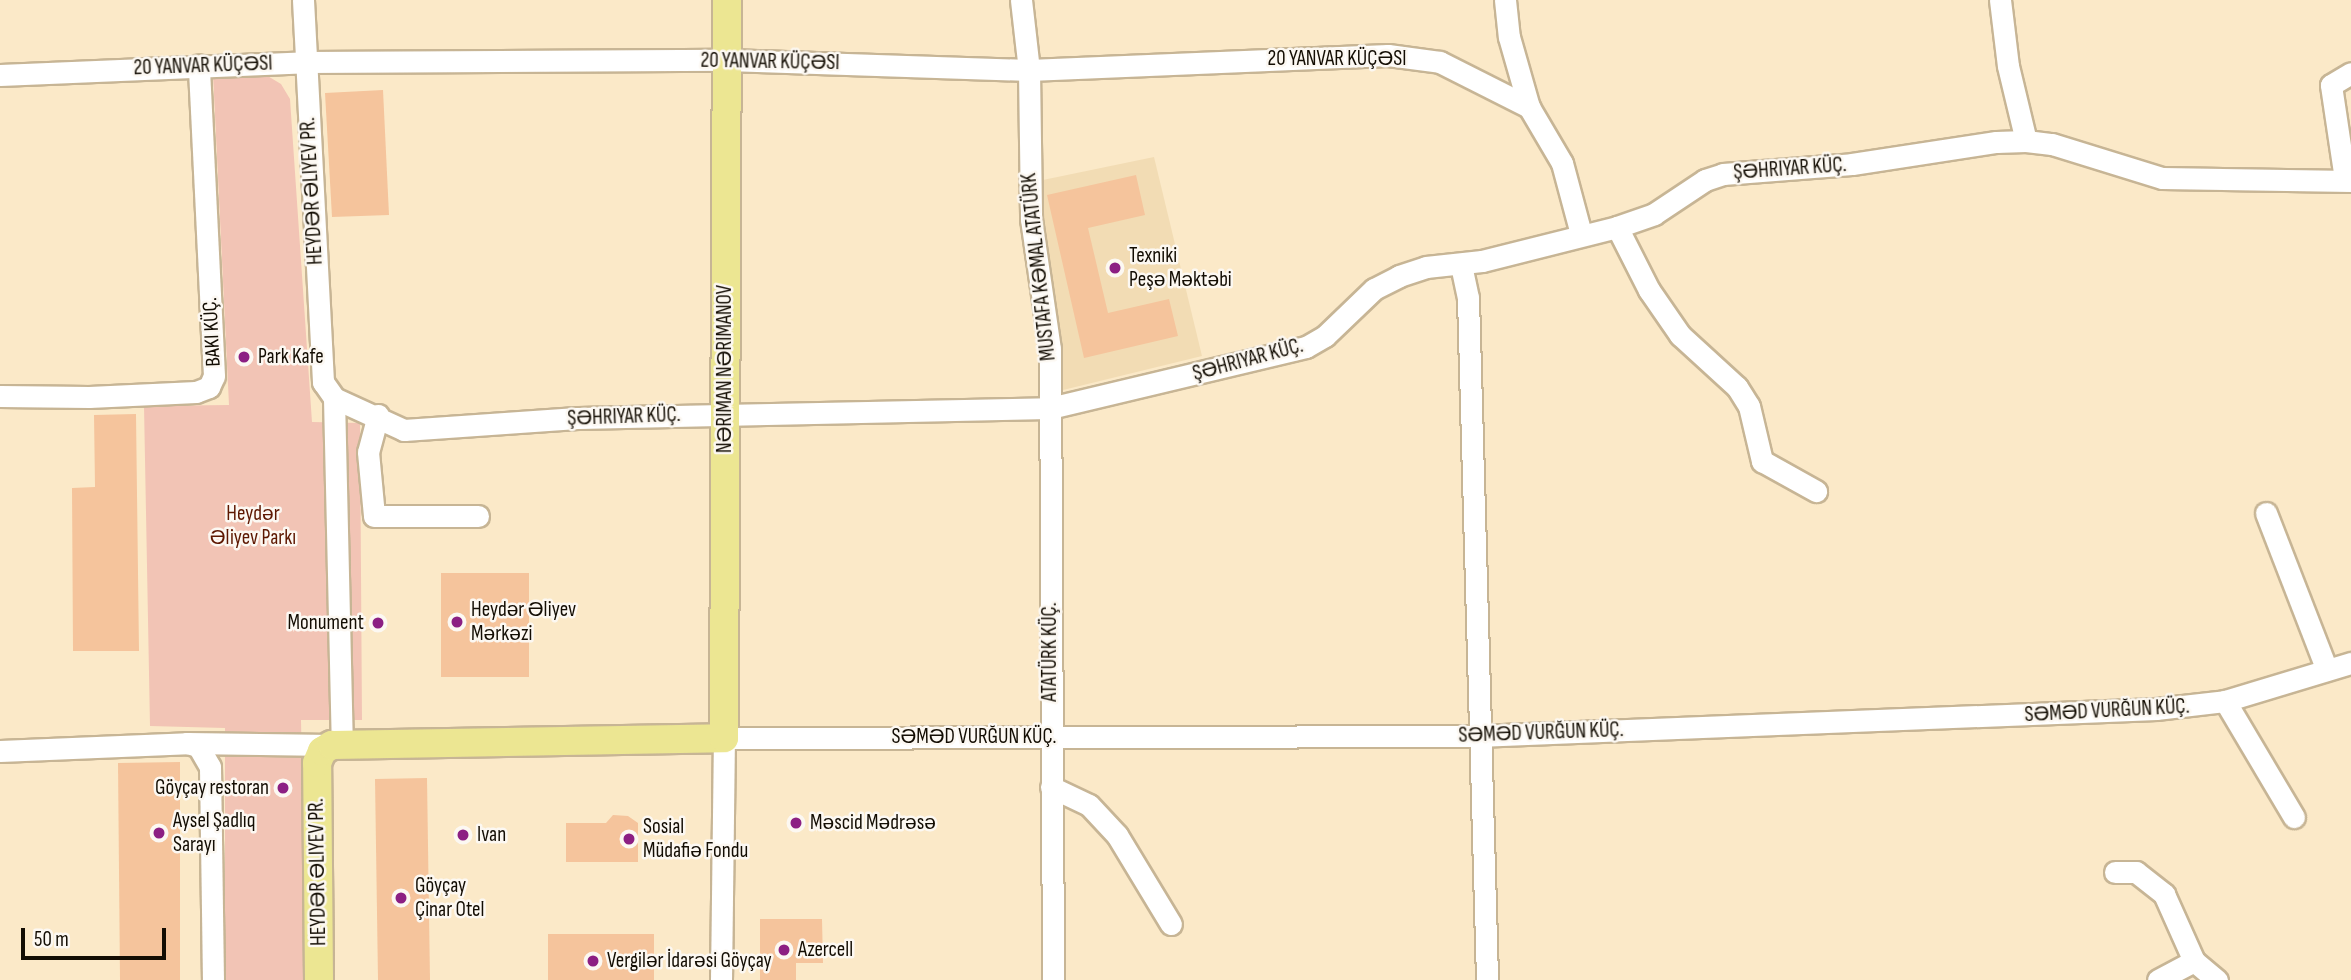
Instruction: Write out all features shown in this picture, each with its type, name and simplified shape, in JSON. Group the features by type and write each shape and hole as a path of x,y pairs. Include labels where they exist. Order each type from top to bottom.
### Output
{"main road":[{"name":"NƏRIMAN NƏRIMANOV","path":"724,738 727,0"},
{"path":"330,750 724,738"},
{"name":"HEYDƏR ƏLIYEV PR.","path":"319,980 330,750"}],"street":[{"name":"HEYDƏR ƏLIYEV PR.","path":"303,0 328,390 330,750"},
{"name":"MUSTAFA KƏMAL ATATÜRK","path":"1021,0 1029,70 1031,219 1050,349 1050,408"},
{"path":"1505,0 1509,37 1529,107 1562,163 1581,234"},
{"path":"2000,0 2008,66 2026,141"},
{"name":"20 YANVAR KÜÇƏSI","path":"0,75 306,61 727,60 1029,70 1388,55 1440,62 1529,107"},
{"path":"0,396 116,396 196,392 209,387 215,376 199,65"},
{"path":"2348,180 2331,85 2351,73"},
{"name":"ŞƏHRIYAR KÜÇ.","path":"328,390 404,430 577,418 1050,408 1306,347 1325,336 1374,289 1426,267 1461,265 1617,227 1654,214 1704,180 1723,174 1852,164 1996,142 2026,141 2052,144 2162,178 2348,180"},
{"path":"1617,227 1649,290 1680,335 1737,387 1749,406 1762,461 1816,491"},
{"path":"1461,265 1468,298 1477,736 1487,980"},
{"name":"ATATÜRK KÜÇ.","path":"1050,408 1049,737 1053,980"},
{"path":"378,415 368,452 374,516 478,516"},
{"path":"2266,513 2327,670"},
{"name":"SƏMƏD VURĞUN KÜÇ.","path":"724,738 1477,736 2156,709 2225,701 2351,663"},
{"path":"2225,701 2294,817"},
{"path":"721,980 724,738"},
{"path":"187,743 198,746 211,767 213,980"},
{"path":"0,751 187,743 330,750"},
{"path":"1051,787 1082,800 1117,835 1171,925"},
{"path":"2115,872 2136,872 2164,894 2194,961 2217,980"},
{"path":"2158,980 2194,961"}],"shaded area":[{"name":"Texniki Peşə Məktəbi","path":"1154,157 1202,356 1063,390 1038,181"}],"green space":[{"name":"Heydər Əliyev Parkı","path":"261,72 281,84 290,99 312,422 360,423 362,720 301,720 306,980 225,980 225,728 150,726 144,406 229,405 213,74"}],"building":[{"path":"383,90 389,215 332,217 325,93"},
{"path":"1136,175 1145,215 1088,228 1108,313 1169,299 1178,336 1084,358 1047,195"},
{"path":"136,414 139,651 73,651 72,488 95,487 94,415"},
{"path":"441,573 529,573 529,677 441,677"},
{"path":"180,762 180,980 120,980 118,763"},
{"path":"427,778 430,980 378,980 375,779"},
{"path":"613,815 628,816 638,823 638,862 566,862 566,823 606,823"},
{"path":"760,919 822,919 823,963 796,963 796,980 760,980"},
{"path":"548,934 654,934 654,980 548,980"}],"place":[{"name":"Texniki Peşə Məktəbi","path":"1115,268"},
{"name":"Park Kafe","path":"244,357"},
{"name":"Heydər Əliyev Mərkəzi","path":"457,622"},
{"name":"Monument","path":"378,623"},
{"name":"Göyçay restoran","path":"283,788"},
{"name":"Məscid Mədrəsə","path":"796,823"},
{"name":"Aysel Şadlıq Sarayı","path":"159,833"},
{"name":"Ivan","path":"463,835"},
{"name":"Sosial Müdafiə Fondu","path":"629,839"},
{"name":"Göyçay Çinar Otel","path":"401,898"},
{"name":"Azercell","path":"784,950"},
{"name":"Vergilər İdarəsi Göyçay","path":"593,961"}]}
